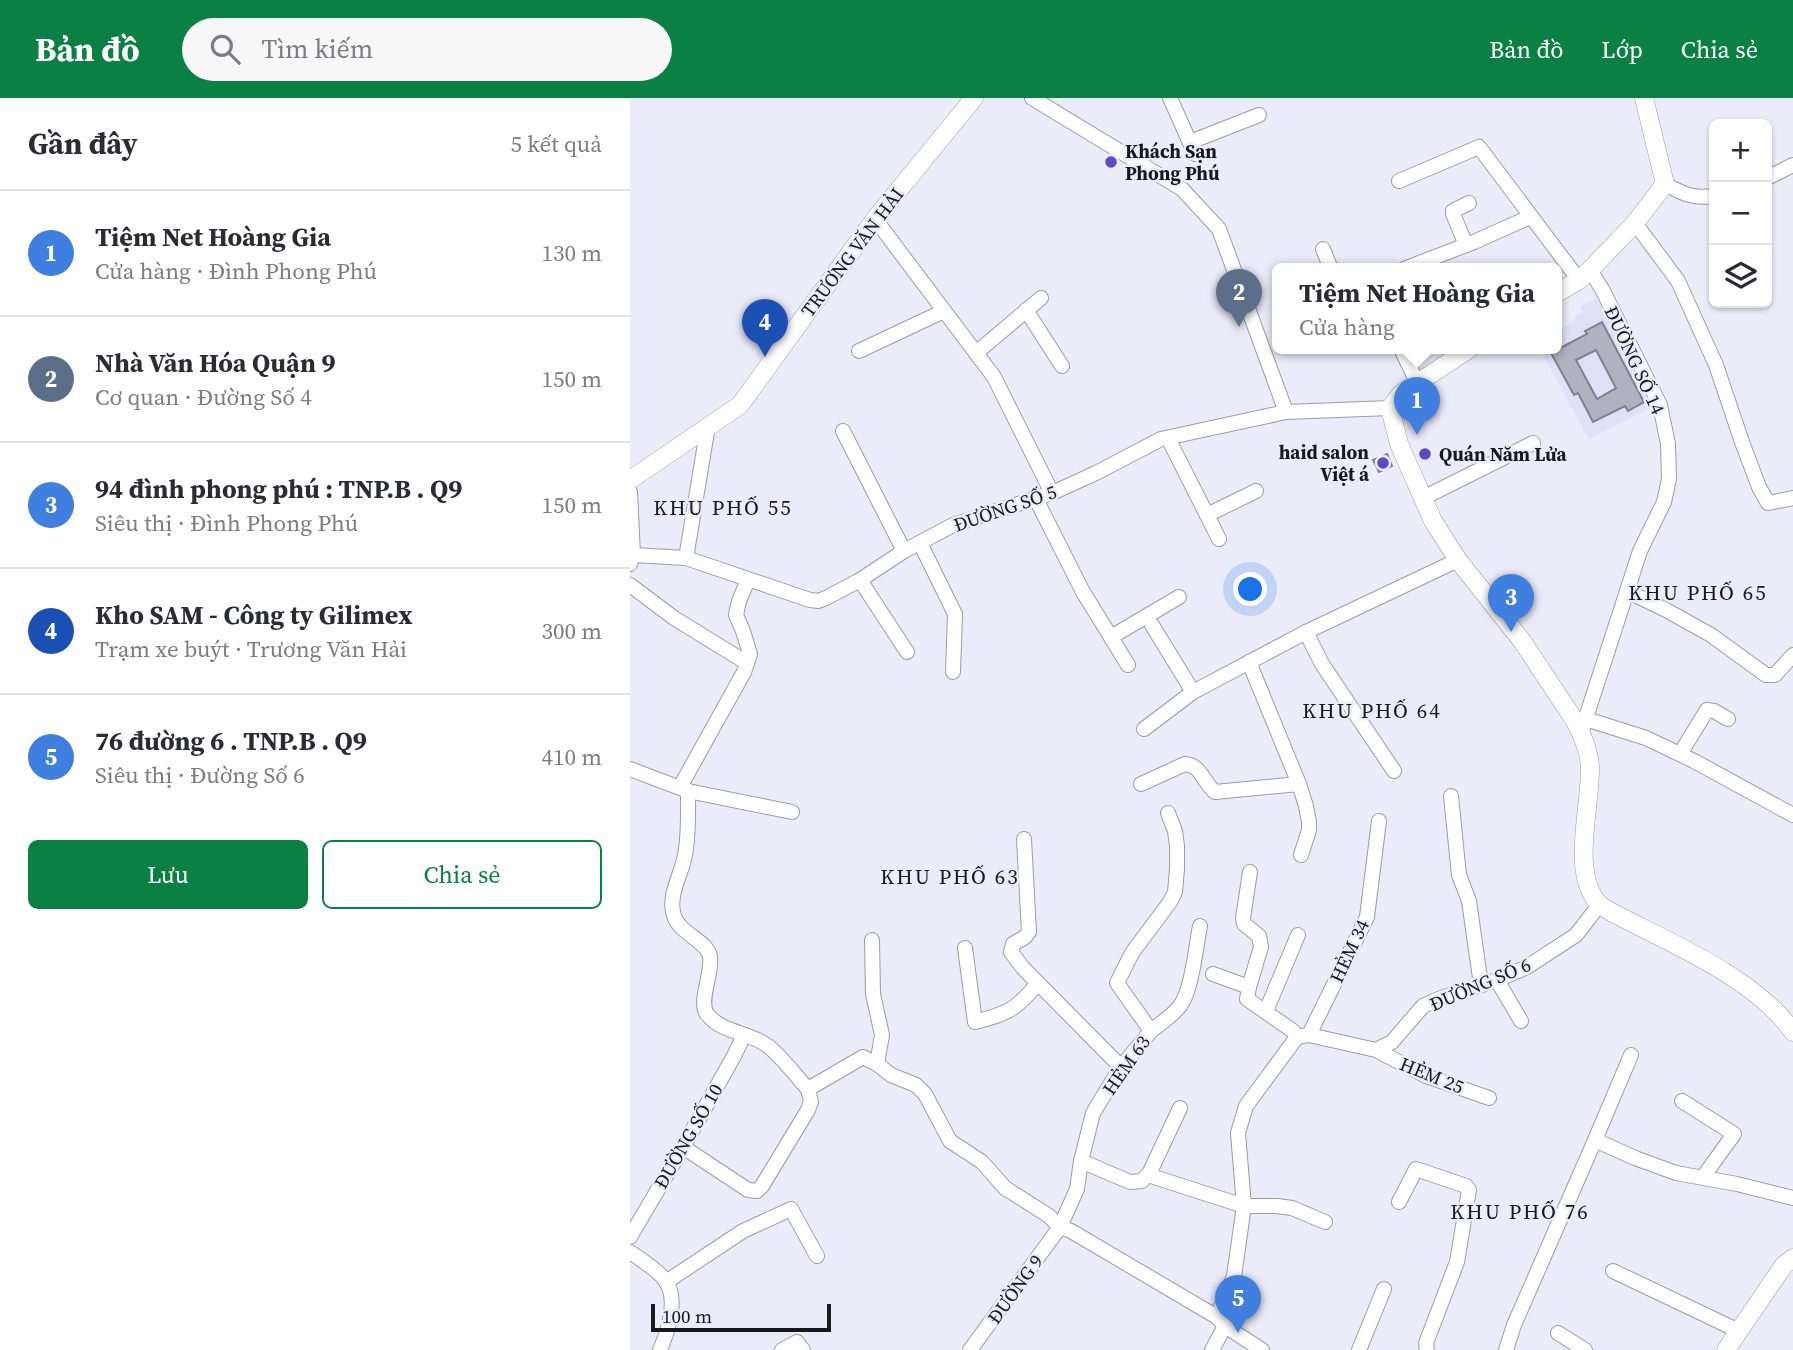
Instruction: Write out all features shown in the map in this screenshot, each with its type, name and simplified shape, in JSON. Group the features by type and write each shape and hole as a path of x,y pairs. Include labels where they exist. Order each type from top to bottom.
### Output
{"street":[{"name":"TRƯƠNG VĂN HẢI","path":"630,480 740,405 875,219 974,98"},
{"path":"1032,98 1182,189 1219,229 1286,412"},
{"path":"1170,98 1193,148 1259,115"},
{"path":"1644,98 1665,184 1684,195 1709,196"},
{"name":"ĐƯỜNG SỐ 14","path":"1399,181 1479,147 1530,217 1584,275 1602,289 1660,405 1668,444 1669,479 1664,502 1640,551 1584,726"},
{"path":"1772,176 1793,166"},
{"path":"1562,290 1584,275 1634,223 1665,184"},
{"path":"1466,245 1453,211 1469,203"},
{"path":"1420,263 1530,217"},
{"path":"875,219 994,377 1052,493"},
{"path":"1634,223 1678,281 1716,365 1742,442 1768,503 1793,498"},
{"path":"1323,248 1329,263"},
{"path":"976,353 1041,298"},
{"path":"1026,310 1062,366"},
{"path":"859,351 944,311"},
{"path":"1403,354 1417,382"},
{"path":"1461,354 1401,394 1390,408 1399,444 1433,521 1458,560 1522,642 1575,721 1584,726 1646,738 1793,815"},
{"name":"ĐƯỜNG SỐ 5","path":"631,560 685,558 818,601 860,580 904,551 953,525 1052,493 1097,473 1160,439 1286,412 1390,408"},
{"path":"685,558 708,426"},
{"path":"843,431 904,551"},
{"path":"1168,438 1219,539"},
{"path":"1423,498 1533,443"},
{"path":"1207,515 1256,491"},
{"path":"630,492 631,560"},
{"path":"1035,498 1083,592 1128,665"},
{"path":"920,542 955,614 953,673"},
{"path":"1144,729 1194,692 1306,632 1458,560"},
{"path":"683,1147 748,1190 757,1191 810,1107 808,1089 766,1045 727,1029 708,1016 704,1008 710,969 709,954 680,928 673,914 673,902 685,856 688,825 684,789 744,673 750,654 736,615 748,580"},
{"path":"860,580 907,652"},
{"path":"630,585 674,618 747,663"},
{"path":"1628,591 1711,635 1766,675 1775,676 1793,655"},
{"path":"1111,638 1179,597"},
{"path":"1152,625 1194,692"},
{"path":"1306,632 1322,664 1394,771"},
{"path":"1250,662 1309,814 1309,830 1301,855"},
{"path":"1680,754 1707,710 1728,719"},
{"path":"1584,726 1590,766 1583,855 1584,874 1589,889 1600,904 1612,913 1729,975 1760,998 1793,1032"},
{"path":"1142,784 1185,764 1198,769 1215,792 1299,784"},
{"path":"630,769 684,789 792,812"},
{"path":"1451,796 1459,875 1469,901 1481,985"},
{"name":"HẺM 63","path":"1060,1227 1077,1189 1093,1113 1121,1067 1151,1031 1116,983 1132,953 1175,892 1177,846 1168,813"},
{"name":"HẺM 34","path":"1303,1036 1367,917 1379,821"},
{"path":"1024,839 1029,932 1013,944 1011,950 1023,968 1121,1067"},
{"path":"1250,872 1243,918 1244,923 1259,936 1261,947 1248,999 1303,1036 1376,1051"},
{"name":"ĐƯỜNG SỐ 6","path":"1376,1051 1392,1042 1423,1006 1527,967 1576,935 1600,904"},
{"path":"1151,1031 1183,1001 1191,979 1200,926"},
{"path":"1266,1011 1298,935"},
{"path":"872,940 873,994 883,1035 877,1064"},
{"path":"965,948 975,1023 1005,1014 1022,1002 1038,983"},
{"path":"1213,974 1249,987"},
{"path":"1497,979 1521,1021"},
{"name":"ĐƯỜNG SỐ 10","path":"630,1237 744,1035"},
{"path":"1212,1350 1234,1276 1244,1206 1238,1133 1246,1106 1303,1036"},
{"name":"HẺM 25","path":"1376,1051 1426,1076 1489,1098"},
{"path":"1506,1350 1514,1325 1631,1055"},
{"path":"808,1089 863,1057 891,1075 916,1085 925,1094 950,1141 982,1162 1005,1188 1049,1216 1060,1227 1221,1321 1262,1350"},
{"path":"1682,1101 1734,1134 1703,1177"},
{"path":"1081,1161 1130,1182 1142,1181 1148,1175 1180,1108"},
{"path":"1595,1140 1676,1173 1793,1198"},
{"path":"1399,1202 1416,1169 1468,1187 1457,1262 1426,1343 1427,1350"},
{"path":"1148,1175 1244,1206 1292,1208 1325,1222"},
{"path":"666,1282 743,1231 791,1209 817,1256"},
{"name":"ĐƯỜNG 9","path":"970,1350 1060,1227"},
{"path":"630,1252 664,1278 670,1289 671,1316 660,1350"},
{"path":"1726,1350 1784,1265 1793,1258"},
{"path":"1612,1271 1739,1331"},
{"path":"1359,1350 1384,1289"},
{"path":"1558,1333 1586,1350"},
{"path":"782,1350 800,1346"}],"shaded area":[{"path":"1597,298 1652,407 1589,439 1543,354 1562,354 1562,328 1575,321 1574,317 1583,312 1580,307"}],"building":[{"path":"1602,322 1644,402 1628,411 1625,406 1593,422 1578,393 1574,395 1552,354 1562,354 1562,347 1587,334 1585,331","holes":["1596,350 1616,388 1597,399 1576,360"]},
{"name":"haid salon Việt á","path":"1387,454 1392,466 1379,472 1373,460"}],"place":[{"name":"Khách Sạn Phong Phú","path":"1111,162"},
{"name":"Nhà Văn Hóa Quận 9","path":"1239,327"},
{"name":"Kho SAM - Công ty Gilimex","path":"765,357"},
{"name":"Tiệm Net Hoàng Gia","path":"1417,435"},
{"name":"Quán Năm Lửa","path":"1425,454"},
{"name":"haid salon Việt á","path":"1383,463"},
{"name":"94 đình phong phú : TNP.B . Q9","path":"1511,632"},
{"name":"76 đường 6 . TNP.B . Q9","path":"1238,1333"}],"district":[{"name":"KHU PHỐ 55","path":"723,508"},
{"name":"KHU PHỐ 65","path":"1698,593"},
{"name":"KHU PHỐ 64","path":"1372,711"},
{"name":"KHU PHỐ 63","path":"950,877"},
{"name":"KHU PHỐ 76","path":"1520,1212"}]}
